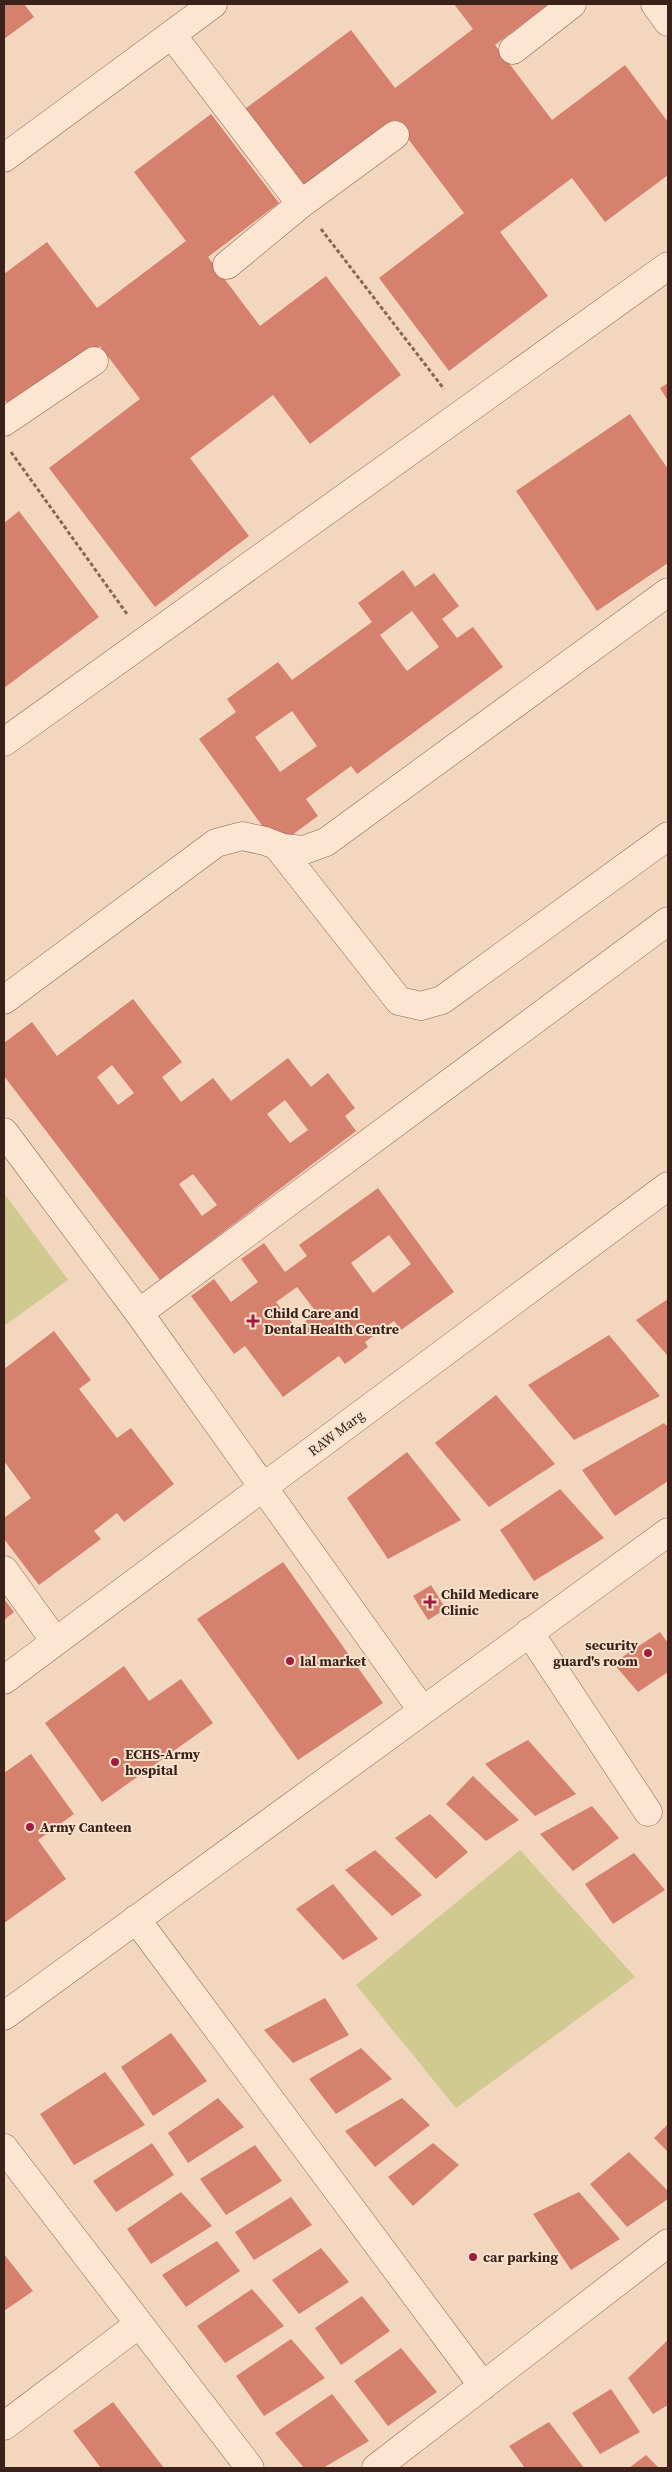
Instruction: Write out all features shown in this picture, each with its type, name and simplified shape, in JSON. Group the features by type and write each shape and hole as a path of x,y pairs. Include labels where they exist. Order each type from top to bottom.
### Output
{"street":[{"path":"4,158 213,4"},
{"path":"514,50 572,4"},
{"path":"654,4 668,22"},
{"path":"172,35 301,204"},
{"path":"227,266 301,204 395,135"},
{"path":"4,742 668,266"},
{"path":"4,422 94,361"},
{"path":"4,1000 216,843 242,836 265,841 278,847 304,850 326,842 668,592"},
{"path":"278,847 399,1001 422,1006 442,1000 668,836"},
{"path":"139,1313 668,921"},
{"path":"4,1132 139,1313 422,1710"},
{"name":"RAW Marg","path":"4,1680 668,1186"},
{"path":"4,2016 668,1532"},
{"path":"4,1570 55,1641"},
{"path":"529,1632 648,1812"},
{"path":"136,1919 483,2386"},
{"path":"4,2148 250,2468"},
{"path":"376,2468 668,2243"},
{"path":"4,2426 139,2324"}],"path":[{"path":"301,204 463,413"},
{"path":"9,449 146,640"}],"shaded area":[{"path":"4,1193 68,1280 4,1326"},
{"path":"520,1850 635,1977 456,2108 356,1985"}],"building":[{"path":"4,4 24,4 34,17 4,39"},
{"path":"454,4 549,4 495,45 552,120 625,65 668,122 668,175 605,222 572,178 500,232 548,296 449,371 379,278 464,213 394,120 304,187 245,109 351,30 395,88 473,29"},
{"path":"211,114 279,203 208,257 260,326 326,276 401,375 310,444 273,395 190,458 249,536 155,607 49,468 140,399 100,346 13,411 4,399 4,274 47,242 97,308 186,241 134,172"},
{"path":"668,383 668,401 660,388"},
{"path":"630,414 668,469 668,563 597,611 516,491"},
{"path":"19,511 99,617 4,688 4,523"},
{"path":"403,570 415,587 434,573 459,606 442,619 457,638 473,627 503,667 357,774 351,766 306,799 318,816 277,846 199,739 236,712 227,699 278,662 292,680 372,622 358,603","holes":["412,611 439,647 407,671 380,635","292,711 317,746 280,772 255,737"]},
{"path":"133,999 182,1062 162,1077 181,1102 213,1078 231,1101 288,1058 311,1087 328,1073 355,1108 345,1116 356,1131 160,1280 4,1076 4,1043 32,1022 57,1056","holes":["112,1065 134,1093 118,1105 97,1077","285,1100 308,1130 290,1143 267,1114","193,1174 217,1205 202,1216 179,1184"]},
{"path":"378,1188 454,1292 401,1330 394,1321 365,1342 368,1347 345,1364 339,1356 283,1397 245,1346 234,1354 191,1296 214,1279 231,1302 258,1282 241,1259 264,1243 285,1272 307,1256 299,1245","holes":["389,1235 411,1264 373,1293 351,1263","297,1287 317,1313 296,1328 276,1302"]},
{"path":"668,1299 668,1356 636,1320"},
{"path":"54,1331 91,1380 79,1389 117,1438 131,1428 174,1484 124,1522 117,1513 94,1531 101,1539 39,1585 4,1539 4,1518 31,1498 4,1461 4,1369"},
{"path":"609,1335 660,1396 574,1440 528,1385"},
{"path":"496,1395 555,1464 489,1507 435,1443"},
{"path":"664,1423 668,1427 668,1481 615,1516 582,1470"},
{"path":"407,1452 461,1520 388,1559 347,1498"},
{"path":"560,1489 604,1538 534,1581 500,1530"},
{"name":"lal market","path":"283,1562 383,1703 298,1760 197,1619"},
{"path":"431,1585 446,1609 428,1620 413,1596"},
{"path":"4,1599 14,1612 4,1620"},
{"name":"security guard's room","path":"660,1632 668,1643 668,1672 638,1692 613,1663"},
{"name":"ECHS-Army hospital","path":"124,1666 149,1701 181,1679 213,1723 102,1802 45,1723"},
{"path":"528,1740 576,1794 535,1816 485,1764"},
{"name":"Army Canteen","path":"31,1754 74,1814 38,1840 66,1879 4,1923 4,1773"},
{"path":"473,1776 519,1820 486,1841 446,1804"},
{"path":"592,1806 619,1838 573,1871 540,1834"},
{"path":"430,1814 468,1852 436,1879 395,1838"},
{"path":"375,1850 422,1895 392,1916 345,1870"},
{"path":"634,1853 665,1890 613,1924 585,1884"},
{"path":"333,1884 378,1939 343,1960 296,1909"},
{"path":"325,1998 349,2035 293,2063 264,2030"},
{"path":"171,2033 207,2081 153,2116 121,2067"},
{"path":"361,2048 392,2079 336,2114 309,2079"},
{"path":"105,2072 145,2125 74,2165 40,2114"},
{"path":"218,2098 244,2127 188,2163 168,2133"},
{"path":"402,2098 430,2125 375,2167 345,2131"},
{"path":"668,2124 668,2152 654,2138"},
{"path":"152,2143 174,2175 116,2212 93,2181"},
{"path":"433,2143 459,2165 413,2206 388,2177"},
{"path":"255,2145 282,2181 226,2215 200,2179"},
{"path":"629,2152 668,2191 668,2199 627,2227 590,2184"},
{"path":"181,2192 212,2226 151,2264 127,2229"},
{"path":"579,2192 620,2239 571,2270 533,2214"},
{"path":"291,2197 312,2225 254,2260 235,2232"},
{"path":"217,2241 240,2271 186,2307 162,2275"},
{"path":"321,2248 349,2282 299,2314 272,2280"},
{"path":"4,2254 33,2291 4,2311"},
{"path":"252,2289 284,2326 225,2363 197,2326"},
{"path":"362,2296 390,2331 341,2365 315,2328"},
{"path":"291,2339 325,2378 264,2416 236,2376"},
{"path":"667,2341 668,2405 653,2414 628,2378"},
{"path":"401,2348 437,2392 388,2426 354,2381"},
{"path":"611,2389 640,2432 600,2454 572,2413"},
{"path":"332,2394 369,2441 323,2468 304,2468 275,2433"},
{"path":"113,2402 164,2468 101,2468 73,2431"},
{"path":"549,2422 584,2468 525,2468 509,2446"},
{"path":"646,2455 659,2468 629,2468"}],"place":[{"name":"Child Care and Dental Health Centre","path":"253,1321"},
{"name":"Child Medicare Clinic","path":"430,1602"},
{"name":"security guard's room","path":"648,1653"},
{"name":"lal market","path":"290,1661"},
{"name":"ECHS-Army hospital","path":"115,1762"},
{"name":"Army Canteen","path":"30,1827"},
{"name":"car parking","path":"473,2257"}]}
